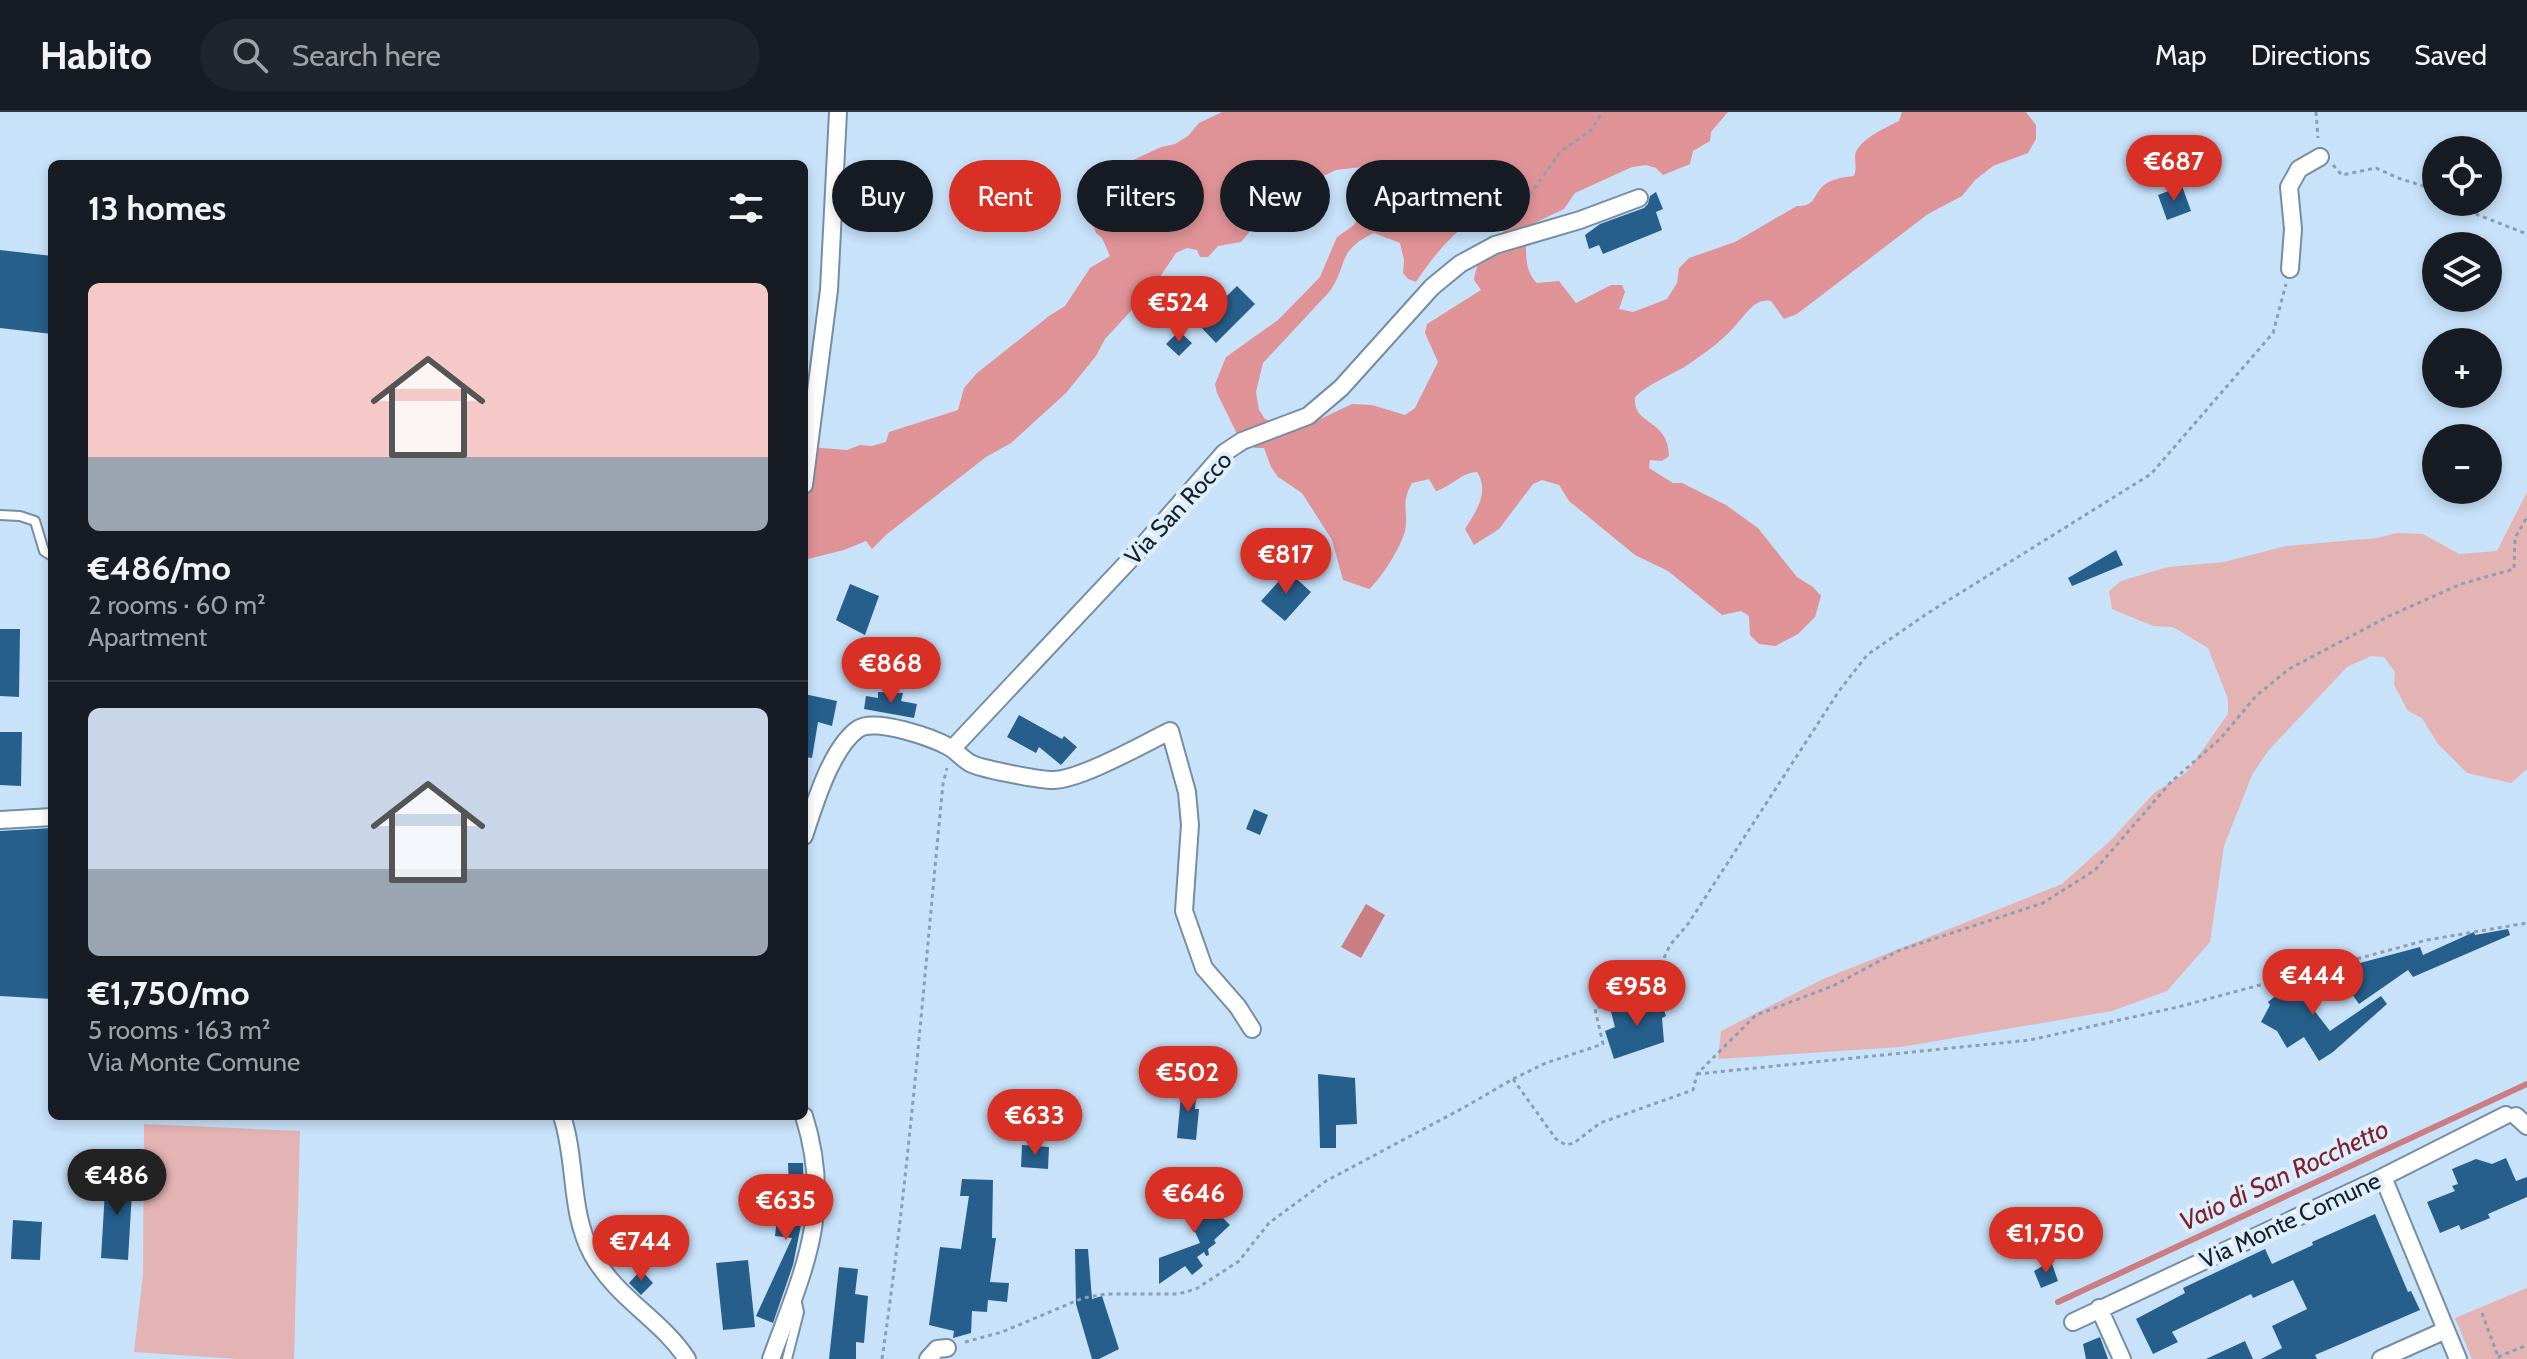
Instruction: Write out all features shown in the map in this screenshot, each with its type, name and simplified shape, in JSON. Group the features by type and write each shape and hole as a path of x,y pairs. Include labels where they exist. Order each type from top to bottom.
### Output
{"street":[{"path":"808,454 829,290 838,112"},
{"path":"2290,269 2293,229 2289,187 2299,169 2320,157"},
{"name":"Via San Rocco","path":"952,749 1139,550 1224,453 1242,441 1308,416 1341,388 1432,287 1460,264 1495,245 1580,220 1639,198"},
{"path":"808,823 819,787 848,738 861,727 876,725 931,738 971,764 1054,781 1084,771 1170,731 1187,792 1190,825 1184,911 1204,968 1238,1007 1252,1029"},
{"path":"0,820 48,817"},
{"name":"Via Monte Comune","path":"2073,1322 2383,1177 2516,1119"},
{"path":"563,1120 581,1229 592,1254 615,1287 678,1344 687,1359"},
{"path":"771,1359 808,1258 817,1207 813,1145 805,1120"},
{"path":"2383,1177 2458,1359"},
{"path":"2099,1308 2122,1359"},
{"path":"2381,1359 2446,1330"},
{"path":"928,1359 937,1349 947,1348"}],"lane":[{"path":"0,515 35,521 44,551 48,554"},
{"path":"787,1359 799,1312 795,1294"}],"path":[{"path":"1495,245 1561,151 1591,130 1603,112"},
{"path":"2316,112 2320,157 2326,157 2342,175 2376,168 2422,186"},
{"path":"2481,216 2527,234"},
{"path":"947,1348 1002,1332 1083,1298 1106,1294 1169,1295 1196,1289 1239,1261 1269,1223 1326,1181 1513,1079 1546,1063 1603,1044 1595,1009 1651,986 1670,945 1688,924 1839,691 1867,655 1928,613 2151,474 2273,333 2290,269"},
{"path":"1513,1079 1556,1139 1566,1145 1574,1143 1600,1123 1693,1090 1697,1074 1756,1015 1833,986 1900,950 2043,903 2095,870 2171,782 2221,738 2256,696 2289,669 2389,616 2461,584 2514,569 2515,538 2527,517"},
{"path":"882,1359 907,1168 943,784 952,749"},
{"path":"1697,1074 2030,1040 2178,1007 2427,940 2527,923"},
{"path":"2482,1313 2498,1358 2527,1345"}],"shaded area":[{"path":"1222,112 1728,112 1711,132 1710,141 1693,151 1690,164 1663,175 1656,168 1646,165 1632,167 1575,193 1564,209 1530,225 1530,160 1346,160 1346,169 1330,173 1330,160 1220,160 1220,232 1249,232 1241,242 1218,246 1208,257 1200,257 1197,250 1187,248 1176,253 1154,286 1105,339 1096,356 1066,393 1011,443 986,457 872,549 866,541 808,559 809,447 847,450 860,445 872,446 886,442 889,432 958,410 964,388 977,373 1065,306 1090,268 1110,256 1096,232 1204,232 1204,160 1133,160 1188,136 1199,123"},
{"path":"1902,112 2026,112 2036,125 2036,139 2028,153 1993,166 1975,180 1962,196 1928,214 1797,314 1784,319 1771,301 1757,303 1710,349 1635,397 1639,413 1657,428 1667,444 1669,456 1662,461 1650,460 1649,468 1673,483 1682,483 1726,505 1758,528 1797,577 1821,596 1815,617 1798,634 1775,646 1759,644 1750,635 1749,616 1741,611 1722,615 1668,571 1635,555 1569,501 1559,485 1542,480 1533,484 1499,529 1474,545 1465,529 1482,494 1477,472 1466,474 1436,491 1429,479 1412,483 1406,502 1405,531 1385,570 1369,589 1343,580 1332,540 1302,493 1278,477 1264,448 1255,448 1238,436 1215,384 1226,357 1278,320 1320,277 1337,237 1346,231 1458,232 1416,282 1403,273 1400,243 1374,233 1348,252 1330,291 1263,363 1256,392 1259,410 1265,419 1297,430 1352,404 1372,405 1405,415 1415,408 1438,362 1425,333 1427,324 1481,290 1474,280 1476,271 1482,258 1503,232 1526,232 1527,264 1537,283 1559,281 1576,303 1611,285 1622,285 1625,292 1619,309 1633,312 1667,299 1677,283 1679,268 1689,258 1735,242 1797,206 1810,203 1829,182 1854,176 1856,151 1860,145 1899,121"},
{"path":"2527,492 2527,769 2511,783 2467,773 2438,744 2422,718 2408,711 2394,685 2395,672 2384,657 2371,656 2347,667 2268,751 2252,775 2224,846 2210,942 2167,991 2112,1011 1901,1047 1718,1059 1721,1031 1823,979 2062,884 2112,839 2154,793 2187,772 2228,714 2228,699 2208,648 2173,627 2153,626 2112,609 2109,591 2121,581 2168,567 2224,562 2286,546 2377,538 2397,533 2423,534 2459,554 2497,551"},
{"path":"1366,904 1385,915 1361,958 1341,947"},
{"path":"144,1124 300,1131 294,1359 238,1359 134,1352 143,1275"},
{"path":"2527,1288 2527,1359 2472,1359 2455,1318"}],"building":[{"path":"2182,186 2191,211 2167,220 2158,195"},
{"path":"1656,192 1663,209 1656,212 1662,230 1603,254 1599,245 1589,249 1585,235 1600,224 1644,208"},
{"path":"0,250 48,256 48,334 0,328"},
{"path":"1237,286 1255,304 1216,343 1198,324"},
{"path":"1179,331 1192,343 1179,356 1166,344"},
{"path":"2116,550 2123,565 2072,586 2068,578"},
{"path":"1288,571 1311,592 1285,621 1261,601"},
{"path":"850,584 879,596 865,635 836,620"},
{"path":"0,629 20,629 19,697 0,696"},
{"path":"878,692 903,693 901,701 917,704 914,718 864,709 866,696 878,698"},
{"path":"808,695 837,701 832,726 818,722 812,758 808,758"},
{"path":"1019,715 1062,739 1064,736 1077,747 1061,765 1039,747 1036,753 1007,737"},
{"path":"0,732 22,732 21,786 0,785"},
{"path":"1254,809 1268,815 1260,835 1246,829"},
{"path":"48,828 48,999 0,996 0,831"},
{"path":"2508,929 2510,935 2413,977 2408,970 2359,1004 2337,973 2360,963 2420,947 2423,955 2474,932 2475,935"},
{"path":"2327,969 2333,982 2303,996 2330,1031 2381,996 2387,1004 2319,1061 2304,1037 2287,1048 2277,1031 2261,1022 2270,1005 2268,1002 2285,988"},
{"path":"1659,997 1666,1016 1662,1018 1664,1042 1614,1059 1605,1031 1615,1027 1611,1012"},
{"path":"1318,1074 1355,1078 1357,1124 1336,1125 1336,1148 1320,1148"},
{"path":"1182,1085 1197,1087 1195,1109 1199,1109 1196,1140 1177,1138"},
{"path":"1022,1145 1049,1147 1048,1169 1021,1167"},
{"path":"2506,1158 2516,1181 2527,1177 2527,1197 2461,1230 2459,1225 2440,1233 2427,1202 2455,1191 2452,1186 2458,1184 2452,1169 2476,1159 2492,1164"},
{"path":"788,1163 803,1163 804,1210 793,1265 773,1323 756,1316 792,1238 775,1236 778,1211 790,1212"},
{"path":"106,1174 133,1175 128,1260 101,1258"},
{"path":"962,1179 993,1180 992,1238 996,1238 990,1282 1009,1283 1007,1302 988,1300 987,1312 972,1311 971,1333 953,1338 954,1331 929,1325 940,1247 961,1249 969,1196 960,1196"},
{"path":"1201,1187 1204,1210 1217,1205 1221,1216 1230,1225 1214,1240 1216,1243 1208,1249 1209,1255 1206,1256 1204,1252 1197,1257 1203,1266 1192,1275 1185,1266 1159,1284 1159,1258 1200,1243 1183,1205 1180,1206 1178,1191"},
{"path":"2375,1214 2408,1292 2411,1291 2420,1310 2315,1355 2317,1359 2261,1359 2282,1348 2272,1326 2307,1309 2293,1280 2253,1298 2251,1294 2172,1332 2178,1342 2153,1354 2136,1319 2185,1293 2183,1288 2265,1249 2272,1264"},
{"path":"13,1220 42,1222 40,1260 11,1259"},
{"path":"1075,1249 1088,1249 1092,1299 1102,1296 1119,1349 1099,1359 1092,1359 1076,1304"},
{"path":"748,1260 755,1327 723,1330 716,1263"},
{"path":"2051,1261 2058,1281 2041,1288 2034,1271"},
{"path":"839,1267 858,1269 855,1294 868,1296 864,1343 856,1342 856,1359 829,1359"},
{"path":"641,1270 653,1283 641,1295 629,1283"},
{"path":"2100,1337 2108,1359 2086,1359 2083,1344"},
{"path":"2245,1341 2253,1359 2206,1359"}],"waterway":[{"name":"Vaio di San Rocchetto","path":"2058,1302 2527,1084"}]}
